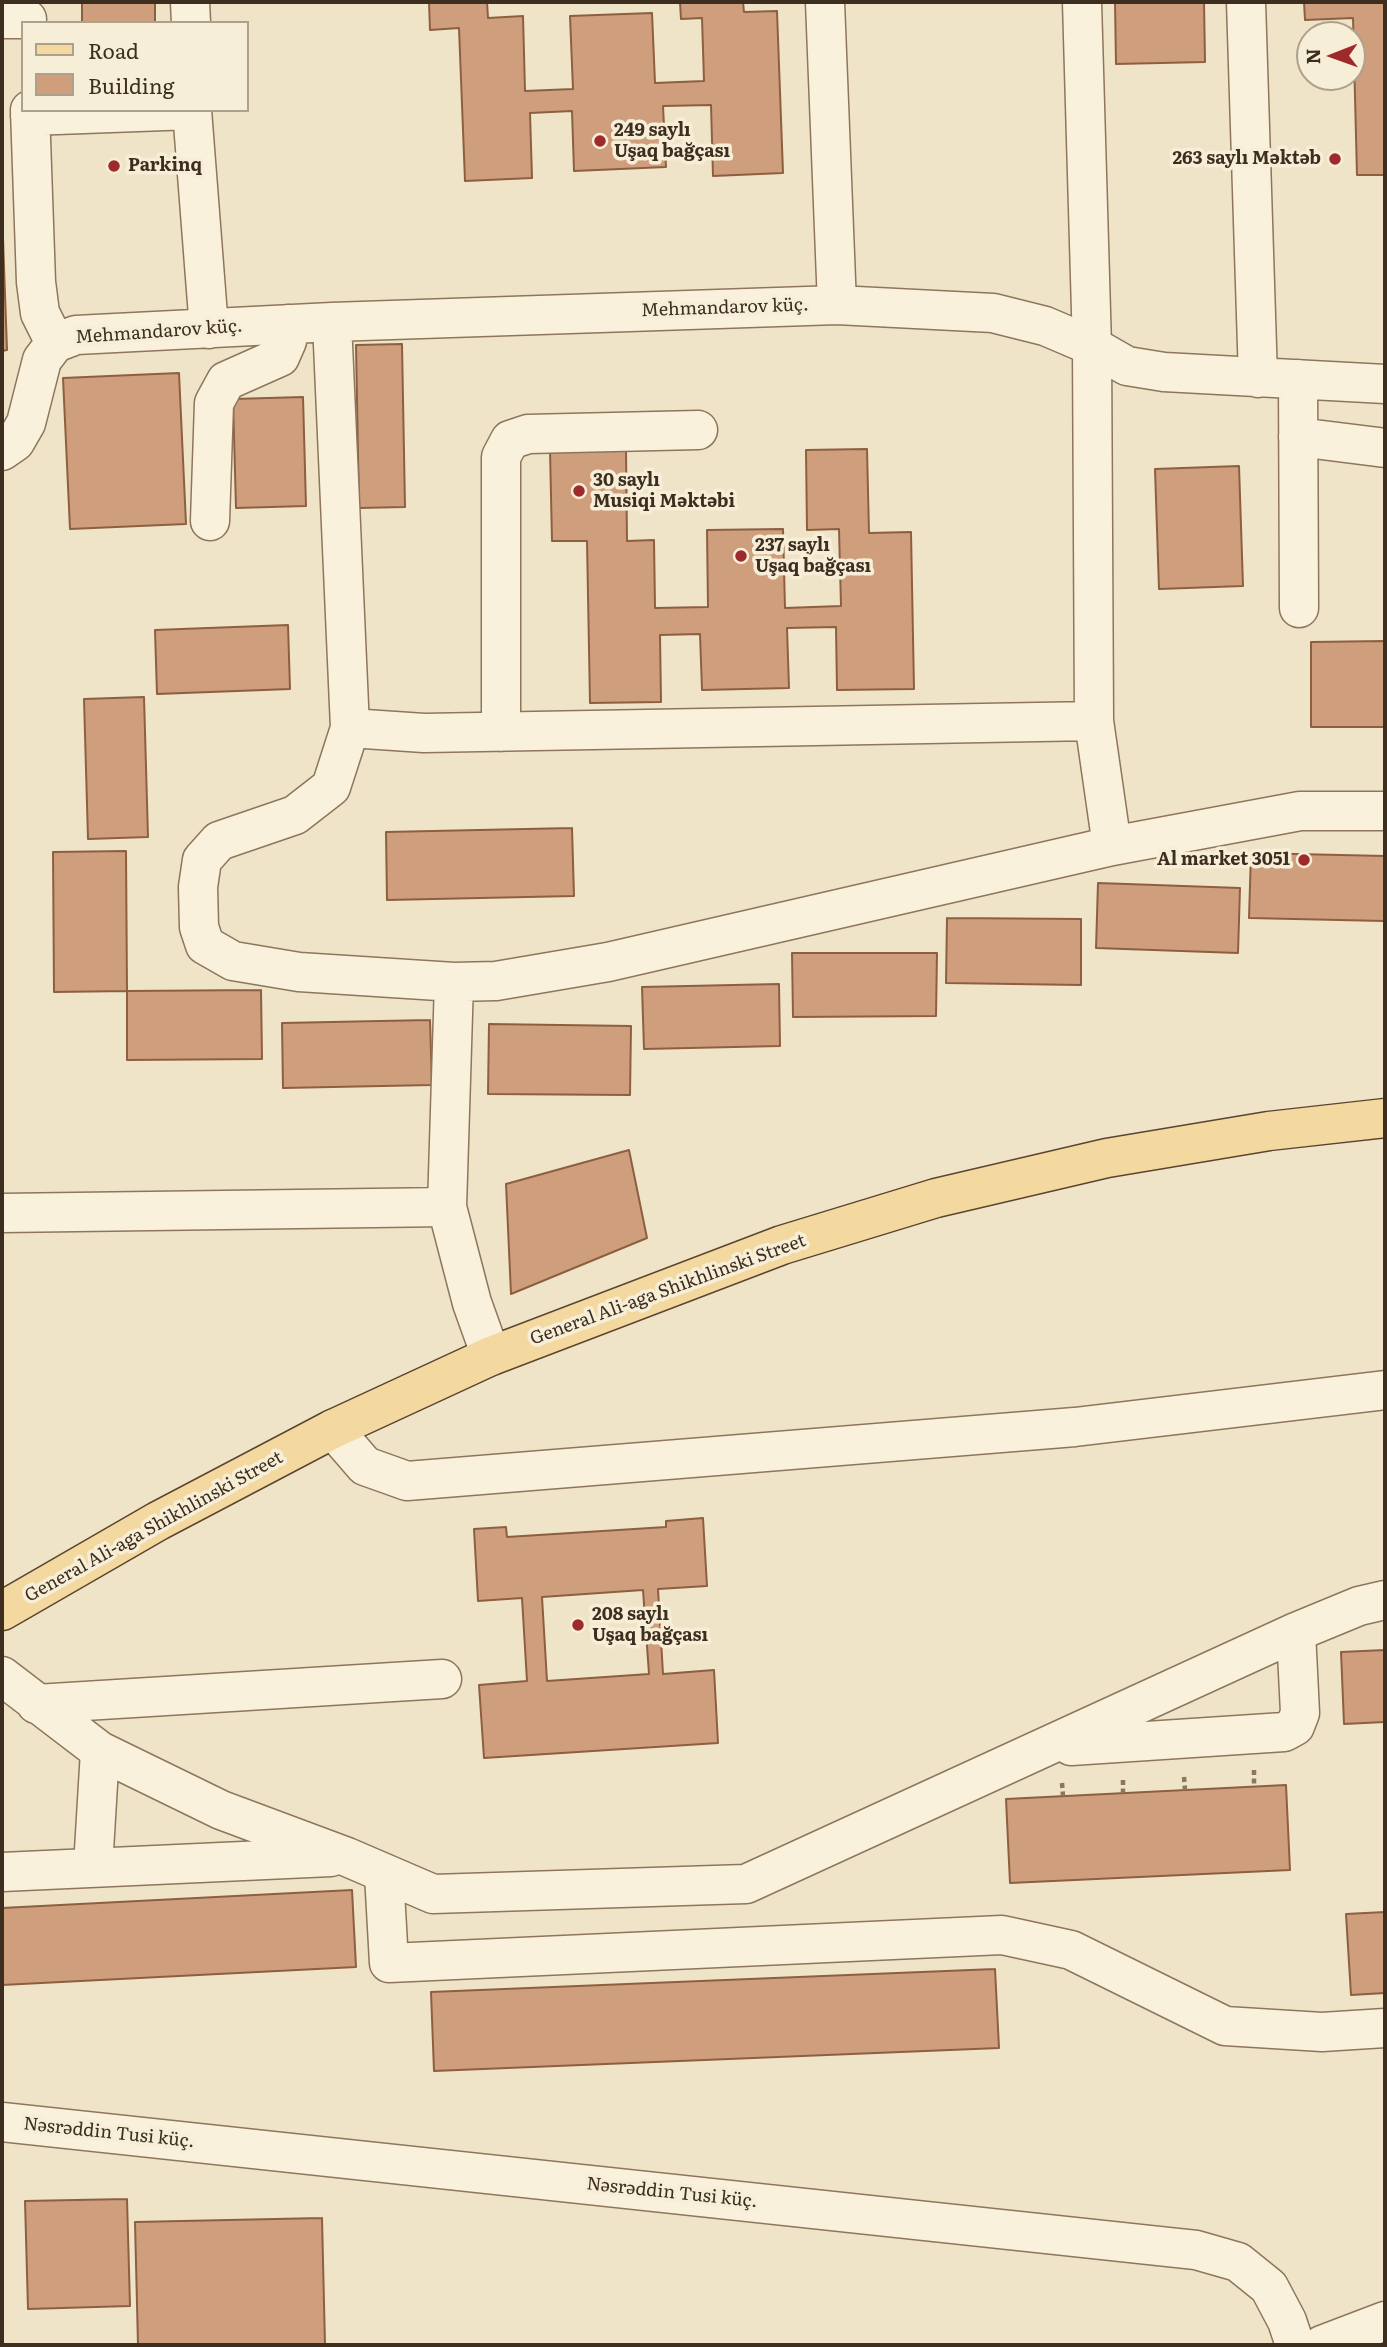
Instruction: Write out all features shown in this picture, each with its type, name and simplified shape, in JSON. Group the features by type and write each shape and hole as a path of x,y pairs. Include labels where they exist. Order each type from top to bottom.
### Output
{"main road":[{"name":"General Ali-aga Shikhlinski Street","path":"2,1611 158,1521 333,1429 491,1356 782,1245 936,1198 1107,1158 1269,1132 1385,1118"}],"street":[{"path":"190,2 191,21"},
{"path":"825,2 837,305"},
{"path":"1082,2 1092,346 1094,721 1112,846"},
{"path":"1246,2 1258,377"},
{"path":"2,451 15,442 26,423 42,360 55,343 40,313 36,282 30,113 84,112"},
{"path":"192,112 209,328"},
{"name":"Mehmandarov küç.","path":"55,343 76,335 288,324 837,305 993,313 1045,326 1092,346 1127,366 1164,373 1385,384"},
{"path":"332,322 350,729 331,787 295,815 219,841 202,860 198,887 199,927 205,945 233,961 299,972 454,982 496,981 608,962 1112,846 1300,811 1385,811"},
{"path":"210,521 214,403 226,381 280,357 287,341 288,324"},
{"path":"1298,379 1299,608"},
{"path":"501,732 501,457 510,440 528,434 698,430"},
{"path":"1298,438 1385,448"},
{"path":"350,729 424,733 1094,721"},
{"path":"454,982 447,1207 472,1303 491,1356"},
{"path":"2,1213 447,1207"},
{"path":"333,1429 365,1466 407,1481 1075,1427 1385,1390"},
{"path":"2,1676 100,1751 221,1810 347,1857 433,1894 746,1884 1296,1632 1359,1606 1385,1600"},
{"path":"1045,1748 1284,1732 1294,1726 1300,1713 1296,1632"},
{"path":"36,1704 442,1679"},
{"path":"93,1867 100,1751"},
{"path":"2,1872 347,1857"},
{"path":"384,1874 390,1964 1002,1935 1071,1950 1226,2026 1322,2032 1385,2028"},
{"name":"Nəsrəddin Tusi küç.","path":"2,2122 1196,2250 1238,2262 1269,2287 1287,2320 1296,2345"},
{"path":"1322,2345 1385,2321"}],"building":[{"path":"82,2 155,2 155,21 82,21"},
{"path":"429,2 487,2 488,18 523,16 525,91 573,89 570,16 652,13 655,83 704,81 702,18 681,19 680,2 743,2 744,12 777,11 783,173 713,176 711,105 663,106 666,167 574,171 572,111 530,113 532,178 465,181 459,28 430,30"},
{"path":"1115,2 1204,2 1205,62 1116,64"},
{"path":"1304,2 1385,2 1385,175 1357,175 1355,91 1366,91 1366,21 1353,21 1353,18 1305,20"},
{"path":"2,210 7,350 2,351"},
{"path":"402,344 405,507 359,508 356,345"},
{"path":"179,373 186,524 70,529 63,378"},
{"path":"303,397 306,506 236,508 233,399"},
{"path":"626,448 627,541 654,540 655,608 708,607 707,530 783,529 785,608 841,606 839,529 807,530 806,450 867,449 869,533 911,532 914,689 837,690 836,627 787,628 789,688 702,690 700,634 660,635 661,702 590,703 587,541 552,541 550,450"},
{"path":"1239,466 1243,586 1159,589 1155,469"},
{"path":"288,625 290,689 157,694 155,630"},
{"path":"1385,641 1385,727 1311,727 1311,642"},
{"path":"144,697 148,837 88,839 84,699"},
{"path":"572,828 574,896 387,900 386,832"},
{"path":"126,851 127,991 54,992 53,852"},
{"path":"1251,853 1385,856 1384,921 1249,918"},
{"path":"1098,883 1240,888 1238,953 1096,948"},
{"path":"947,918 1081,919 1081,985 946,983"},
{"path":"792,953 937,953 936,1016 793,1017"},
{"path":"779,984 780,1046 644,1049 642,987"},
{"path":"261,990 262,1059 127,1060 127,991"},
{"path":"430,1020 432,1085 283,1088 282,1023"},
{"path":"489,1024 631,1026 630,1095 488,1094"},
{"path":"629,1150 647,1238 511,1294 506,1184"},
{"path":"703,1518 707,1586 658,1589 663,1674 714,1670 718,1743 484,1758 479,1685 527,1681 522,1598 478,1601 474,1529 506,1527 507,1537 666,1527 666,1521","holes":["643,1590 649,1674 547,1681 542,1597"]},
{"path":"1385,1650 1385,1722 1344,1724 1341,1652"},
{"path":"1286,1785 1290,1870 1010,1883 1006,1799"},
{"path":"352,1890 356,1967 2,1985 2,1908"},
{"path":"1385,1912 1385,1993 1351,1995 1346,1914"},
{"path":"995,1969 999,2048 434,2071 431,1992"},
{"path":"127,2199 130,2306 28,2309 25,2201"},
{"path":"322,2218 325,2345 138,2345 135,2222"}],"place":[{"name":"249 saylı Uşaq bağçası","path":"600,141"},
{"name":"263 saylı Məktəb","path":"1335,159"},
{"name":"Parkinq","path":"114,166"},
{"name":"30 saylı Musiqi Məktəbi","path":"579,491"},
{"name":"237 saylı Uşaq bağçası","path":"741,556"},
{"name":"Al market 3051","path":"1304,860"},
{"name":"208 saylı Uşaq bağçası","path":"578,1625"}]}
